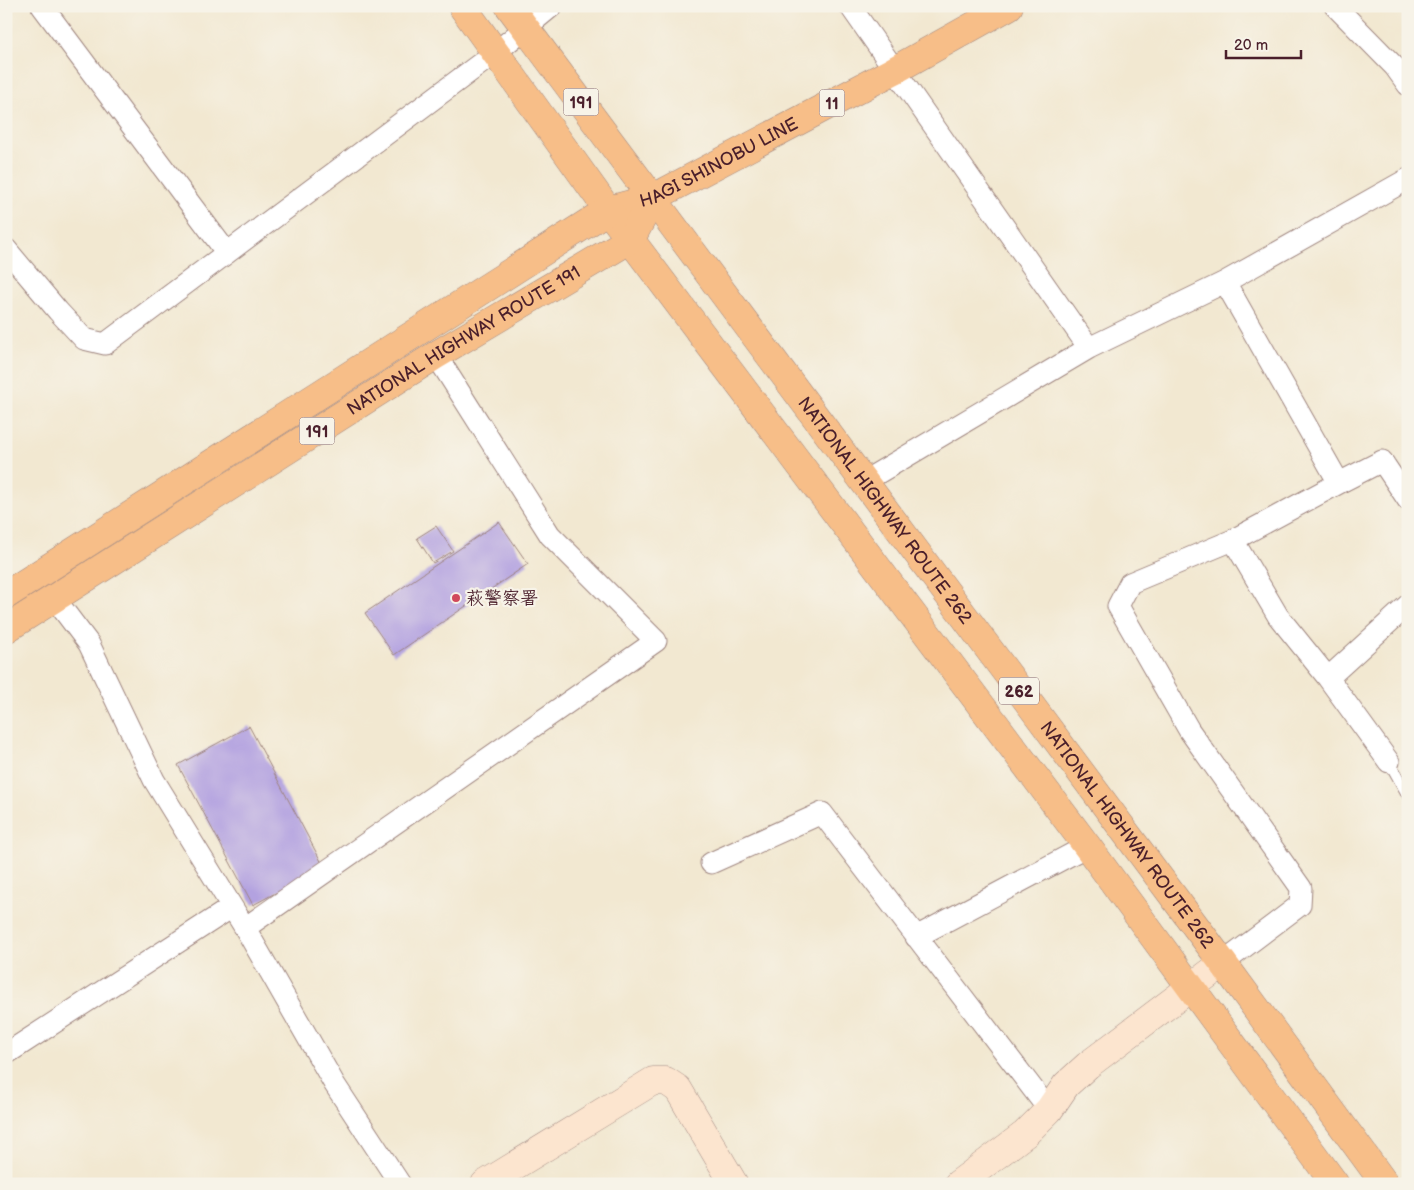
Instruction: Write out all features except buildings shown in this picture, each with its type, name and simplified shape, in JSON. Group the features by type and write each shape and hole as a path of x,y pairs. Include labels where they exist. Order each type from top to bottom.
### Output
{"main road":[{"name":"191","path":"462,6 608,210"},
{"name":"191","path":"509,6 653,198"},
{"name":"HAGI SHINOBU LINE","path":"608,210 653,198 893,71 1009,6"},
{"path":"631,238 653,198"},
{"name":"NATIONAL HIGHWAY ROUTE 262","path":"653,198 1223,963 1385,1184"},
{"name":"262","path":"608,210 631,238 1087,846 1335,1184"},
{"name":"NATIONAL HIGHWAY ROUTE 191","path":"6,595 608,210"},
{"name":"NATIONAL HIGHWAY ROUTE 191","path":"6,628 436,355 631,238"}],"street":[{"path":"42,6 227,253"},
{"path":"6,249 84,339 105,344 496,52 552,6"},
{"path":"850,6 893,71 1088,348"},
{"path":"1335,6 1395,67 1408,85"},
{"path":"863,482 1088,348 1225,282 1408,179"},
{"path":"1225,282 1339,484"},
{"path":"245,928 656,640 550,535 436,355"},
{"path":"958,1184 1025,1134 1049,1110 1066,1085 1088,1065 1300,905 1301,888 1189,730 1118,606 1130,583 1232,540 1382,462 1408,500"},
{"path":"1232,540 1278,616 1328,678 1389,762"},
{"path":"55,598 89,644 154,780 245,928 336,1085 400,1184"},
{"path":"1328,678 1408,605"},
{"path":"710,863 822,813 1049,1110"},
{"path":"916,937 1087,846"},
{"path":"6,1054 232,907"},
{"path":"485,1184 653,1081 666,1081 678,1089 734,1184"}],"lane":[{"path":"1389,762 1408,796"}],"place":[{"name":"萩警察署","path":"456,598"}]}
